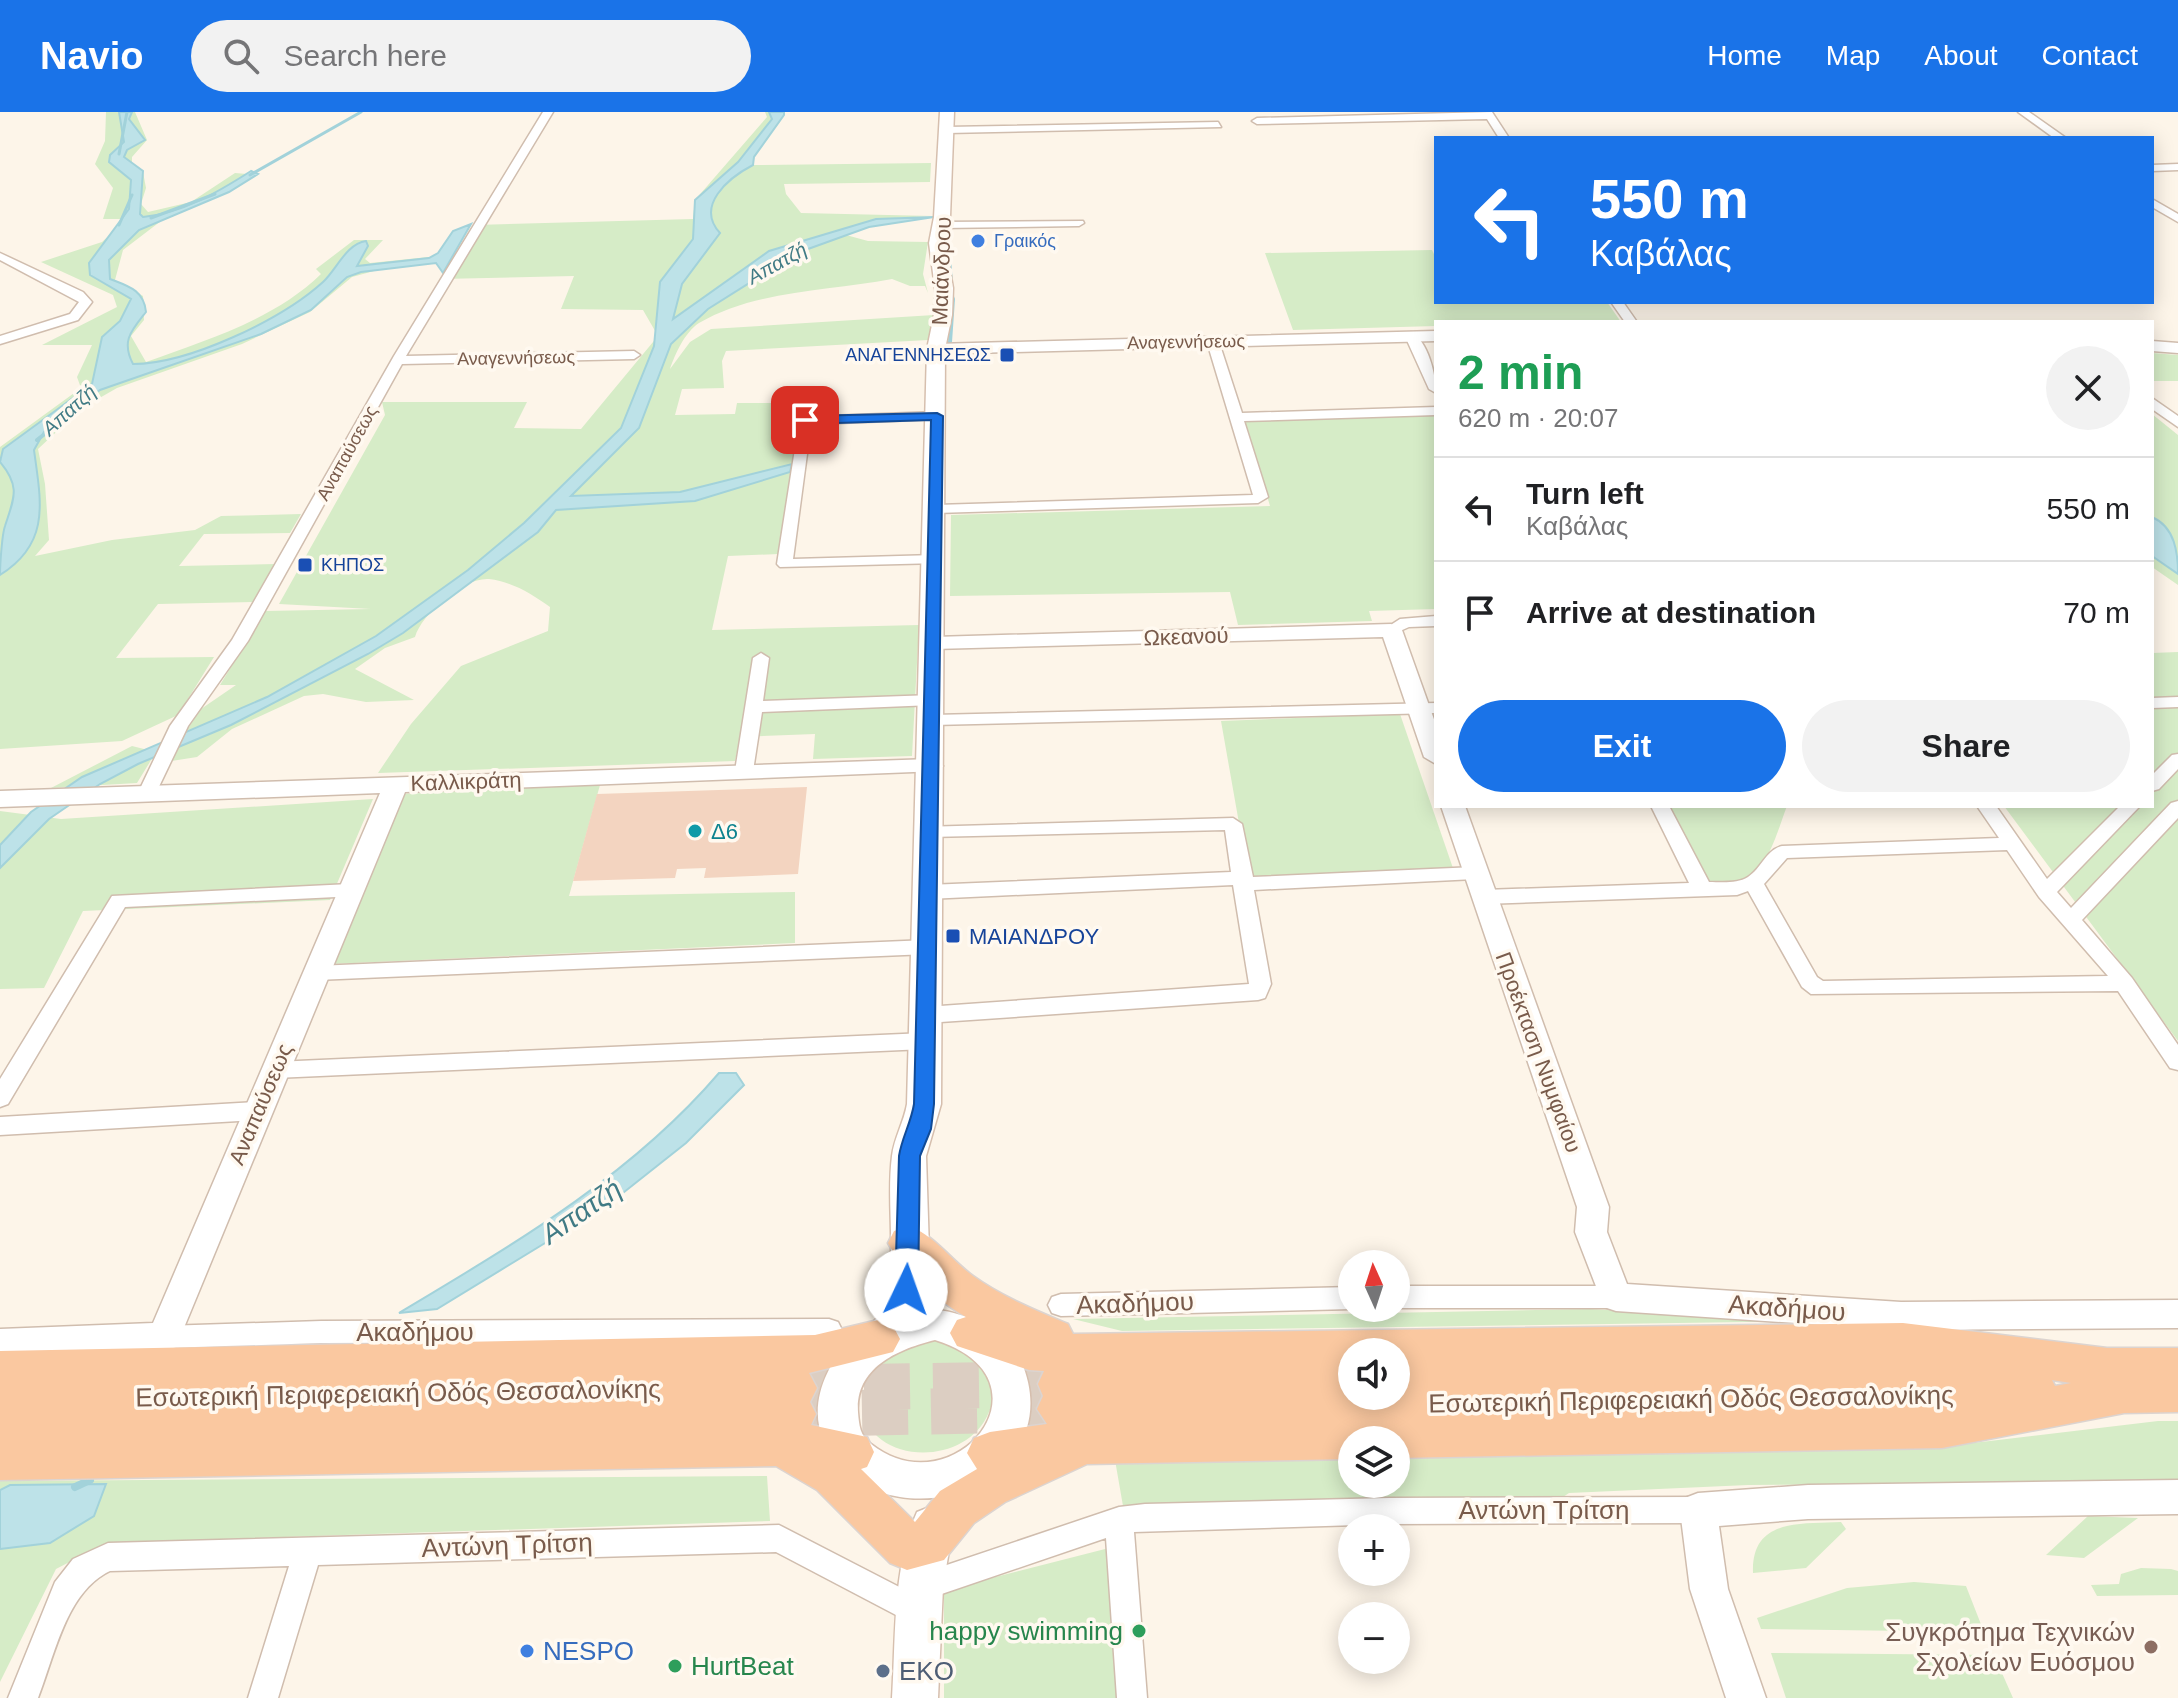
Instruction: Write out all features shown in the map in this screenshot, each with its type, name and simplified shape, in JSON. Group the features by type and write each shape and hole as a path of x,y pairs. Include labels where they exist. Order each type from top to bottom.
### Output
{"highway":[{"path":"909,1243 940,1278 971,1299 1009,1319 1095,1354"},
{"path":"953,1329 1029,1351 1095,1354 1903,1342 2116,1380"},
{"path":"0,1370 815,1354 883,1337"},
{"name":"Εσωτερική Περιφερειακή Οδός Θεσσαλονίκης","path":"1410,1391 2116,1380 2178,1367"},
{"name":"Εσωτερική Περιφερειακή Οδός Θεσσαλονίκης","path":"1410,1379 2116,1380 2178,1392"},
{"path":"974,1464 1037,1446 1091,1443 1942,1427 2116,1380"},
{"name":"Εσωτερική Περιφερειακή Οδός Θεσσαλονίκης","path":"1338,1381 1060,1396 1338,1392"},
{"name":"Εσωτερική Περιφερειακή Οδός Θεσσαλονίκης","path":"0,1399 790,1416"},
{"path":"790,1416 917,1584 957,1507 981,1492 1091,1443"},
{"path":"790,1416 817,1446 868,1464"},
{"path":"0,1459 790,1416"},
{"name":"Εσωτερική Περιφερειακή Οδός Θεσσαλονίκης","path":"0,1430 790,1416"}],"main road":[{"name":"Μαιάνδρου","path":"883,1337 902,1315 909,1243 909,1156 923,1121 933,710 936,349 943,315 944,288 937,243 941,225 947,112"},
{"path":"906,1290 953,1329 999,1354 1013,1385 1013,1408 1006,1431 939,1503 917,1584"},
{"path":"915,1698 917,1584 899,1505 868,1464 841,1436 836,1413 838,1389 849,1366 883,1337 911,1326 953,1329"},
{"path":"868,1464 909,1482 934,1481 974,1464"}],"street":[{"name":"Αναπαύσεως","path":"147,793 179,726 240,641 398,360 548,112"},
{"path":"2023,112 2058,136"},
{"path":"1257,121 1489,114 1503,136"},
{"path":"947,130 1218,125"},
{"path":"2154,168 2178,167"},
{"path":"2154,203 2174,217"},
{"path":"2154,214 2174,217"},
{"path":"941,225 1079,223"},
{"path":"0,256 79,295 86,302 84,309 74,317 0,340"},
{"path":"1411,336 1434,385"},
{"name":"Αναγεννήσεως","path":"936,349 1434,336"},
{"path":"936,509 1258,499 1261,497 1213,342"},
{"path":"2154,346 2178,348"},
{"name":"Αναγεννήσεως","path":"398,360 634,355"},
{"path":"2154,404 2178,423"},
{"path":"1234,417 1434,411"},
{"path":"935,560 785,564 805,420 937,416"},
{"name":"Ωκεανού","path":"934,643 1391,630 1406,622 1434,621"},
{"path":"1391,630 1428,709 1434,745"},
{"path":"744,771 761,658"},
{"path":"2154,703 2178,702"},
{"path":"755,707 933,710 1428,709"},
{"path":"2154,783 2178,759"},
{"name":"Καλλικράτη","path":"0,799 931,766"},
{"name":"Αναπαύσεως","path":"164,1337 396,784"},
{"path":"2071,920 2178,807"},
{"name":"Προέκταση Νυμφαίου","path":"1454,808 1593,1207 1591,1232 1616,1297"},
{"path":"1661,808 1702,889"},
{"path":"1987,808 2046,892 2125,983 2178,1062"},
{"path":"2046,892 2129,808"},
{"path":"275,1070 925,1028 1258,993 1256,944 1233,824 929,831"},
{"path":"928,892 1244,881 1702,889 1752,884 1782,852 2014,844"},
{"path":"1752,884 1761,892 1809,982 1818,989 2125,983"},
{"path":"0,1098 119,901 350,891"},
{"path":"316,973 928,947"},
{"path":"0,1126 257,1111"},
{"name":"Ακαδήμου","path":"1410,1297 1616,1297 1901,1316 2178,1314"},
{"name":"Ακαδήμου","path":"1061,1305 1338,1298"},
{"name":"Ακαδήμου","path":"0,1343 337,1332 829,1330"},
{"name":"Αντώνη Τρίτση","path":"23,1698 65,1592 83,1569 108,1557 779,1538 917,1584 1119,1520 1172,1515 1698,1510 1808,1502 2178,1497"},
{"path":"1698,1510 1709,1589 1746,1698"},
{"path":"1119,1520 1132,1698"},
{"path":"263,1698 308,1551"}],"green space":[{"path":"106,112 135,112 147,140 132,157 132,165 143,172 146,188 141,204 148,212 191,202 235,173 258,175 161,221 123,250 115,280 143,296 144,320 131,336 146,362 215,337 282,304 321,274 316,269 354,240 383,240 365,259 370,263 438,256 445,262 385,268 352,277 310,312 242,344 117,388 82,408 38,449 45,484 49,540 35,556 112,540 195,530 221,516 301,514 290,533 204,534 179,566 275,564 254,602 158,604 116,658 214,657 178,715 122,741 0,749 0,447 81,388 77,377 92,345 42,345 117,307 113,295 41,262 102,242 127,219 103,219 113,188 95,164 105,141"},
{"path":"765,112 782,112 784,116 754,157 753,165 931,163 930,182 784,184 786,194 801,213 932,216 876,219 797,253 846,235 868,241 928,242 923,274 928,293 925,286 910,286 892,279 793,293 744,304 694,327 681,344 670,369 690,342 711,329 934,315 928,340 726,351 722,361 724,388 682,389 675,415 735,414 737,403 795,403 802,413 778,554 728,556 712,630 919,625 912,756 813,759 815,734 740,737 735,761 378,773 411,724 461,666 548,631 550,607 522,589 489,579 456,590 426,618 415,637 385,648 355,669 414,700 366,702 323,694 304,696 232,729 197,757 165,762 201,709 236,685 220,685 265,611 371,609 279,604 385,415 382,402 527,402 514,428 581,429 658,336 643,310 561,309 574,276 441,279 475,225 693,219 695,200 767,117"},
{"path":"1432,250 1434,304 1608,304 1620,320 1434,320 1434,326 1293,330 1265,253"},
{"path":"2154,353 2178,355 2178,381 2154,381"},
{"path":"1434,413 1434,609 1369,611 1372,621 1238,625 1230,592 950,596 951,515 1270,506 1244,418"},
{"path":"2154,416 2178,435 2178,585 2154,568"},
{"path":"2178,652 2178,1041 2005,808 2154,808 2154,653"},
{"path":"1400,714 1455,874 1249,880 1221,721"},
{"path":"132,746 156,752 137,783 51,788"},
{"path":"600,785 569,896 795,892 795,943 331,964 399,794"},
{"path":"373,799 330,900 83,911 44,988 0,989 0,811 61,819"},
{"path":"1662,808 1786,808 1770,851 1756,871 1736,882 1698,883"},
{"path":"1590,1309 1814,1321 1122,1331 1073,1319 1338,1314 1338,1322 1410,1322 1410,1312"},
{"path":"934,1339 973,1351 991,1379 994,1398 989,1412 975,1432 956,1446 934,1452 910,1452 889,1445 873,1432 864,1413 865,1389 883,1360"},
{"path":"2178,1421 2178,1483 1748,1485 1569,1493 1563,1497 1123,1506 1115,1460 1338,1460 1338,1498 1410,1498 1410,1458 1562,1451 1973,1443"},
{"path":"767,1476 770,1521 106,1543 56,1569 0,1682 0,1481"},
{"path":"2088,1516 2138,1518 2084,1558 2046,1555"},
{"path":"1841,1522 1846,1529 1806,1568 1753,1573 1760,1542 1769,1533 1795,1525"},
{"path":"1109,1548 1120,1698 944,1698 944,1590"},
{"path":"2141,1568 2178,1571 2178,1595 2097,1596 2091,1585 2119,1584 2121,1574"},
{"path":"1914,1582 1966,1586 1984,1632 1761,1629 1757,1618 1847,1588"},
{"path":"1771,1653 1994,1655 2013,1698 1786,1698"}],"water":[{"path":"119,112 132,112 129,119 145,140 127,150 124,157 143,171 140,214 143,217 186,206 251,171 258,174 229,192 139,230 109,260 110,279 134,290 145,305 146,312 129,336 129,356 133,364 180,357 259,325 323,282 347,252 359,243 366,241 368,246 357,266 429,258 438,253 453,231 471,224 443,273 436,263 361,272 347,277 311,310 261,334 100,390 44,432 34,450 40,504 35,535 16,563 0,575 3,536 14,493 11,479 0,462 3,449 92,384 102,337 120,321 131,299 90,275 89,263 129,209 131,180 109,162 110,155 124,142"},
{"path":"769,112 784,112 784,115 754,157 753,165 725,185 713,203 713,223 720,233 682,284 673,319 769,251 876,219 934,217 869,227 797,253 708,309 671,344 639,428 571,496 680,492 792,464 790,472 695,501 556,510 538,532 403,633 231,725 138,764 100,784 49,819 0,868 0,845 31,812 82,777 267,697 376,636 468,570 524,523 621,428 654,346 660,282 693,239 695,200 738,162 772,119"},
{"path":"2154,518 2170,534 2176,549 2178,574 2154,557"},
{"path":"719,1073 736,1073 744,1085 686,1143 609,1204 437,1309 399,1313 528,1234 609,1176 685,1110"},
{"path":"106,1484 94,1516 50,1543 0,1549 0,1490 10,1485"}],"building":[{"name":"Δ6","path":"807,787 798,874 704,878 706,868 677,869 675,878 573,881 597,794"}],"waterway":[{"name":"Απατζή","path":"119,154 127,112"},
{"name":"Απατζή","path":"250,175 361,112"},
{"name":"Απατζή","path":"151,218 215,194"},
{"name":"Απατζή","path":"119,225 132,195"},
{"path":"947,228 953,300"},
{"path":"950,342 953,300"},
{"name":"Απατζή","path":"37,440 69,415"},
{"path":"75,1487 90,1480"}],"tunnel":[{"path":"795,1388 1060,1384"},
{"path":"793,1414 1060,1409"}],"place":[{"name":"Γραικός","path":"978,241"},
{"name":"ΑΝΑΓΕΝΝΗΣΕΩΣ","path":"1007,355"},
{"name":"ΚΗΠΟΣ","path":"305,565"},
{"name":"Δ6","path":"695,831"},
{"name":"ΜΑΙΑΝΔΡΟΥ","path":"953,936"},
{"name":"happy swimming","path":"1139,1631"},
{"name":"Συγκρότημα Τεχνικών Σχολείων Ευόσμου","path":"2151,1647"},
{"name":"NESPO","path":"527,1651"},
{"name":"HurtBeat","path":"675,1666"},
{"name":"EKO","path":"883,1671"}],"route":[{"path":"805,420 937,416 924,1104 921,1129 912,1142 909,1156 906,1290"}]}
